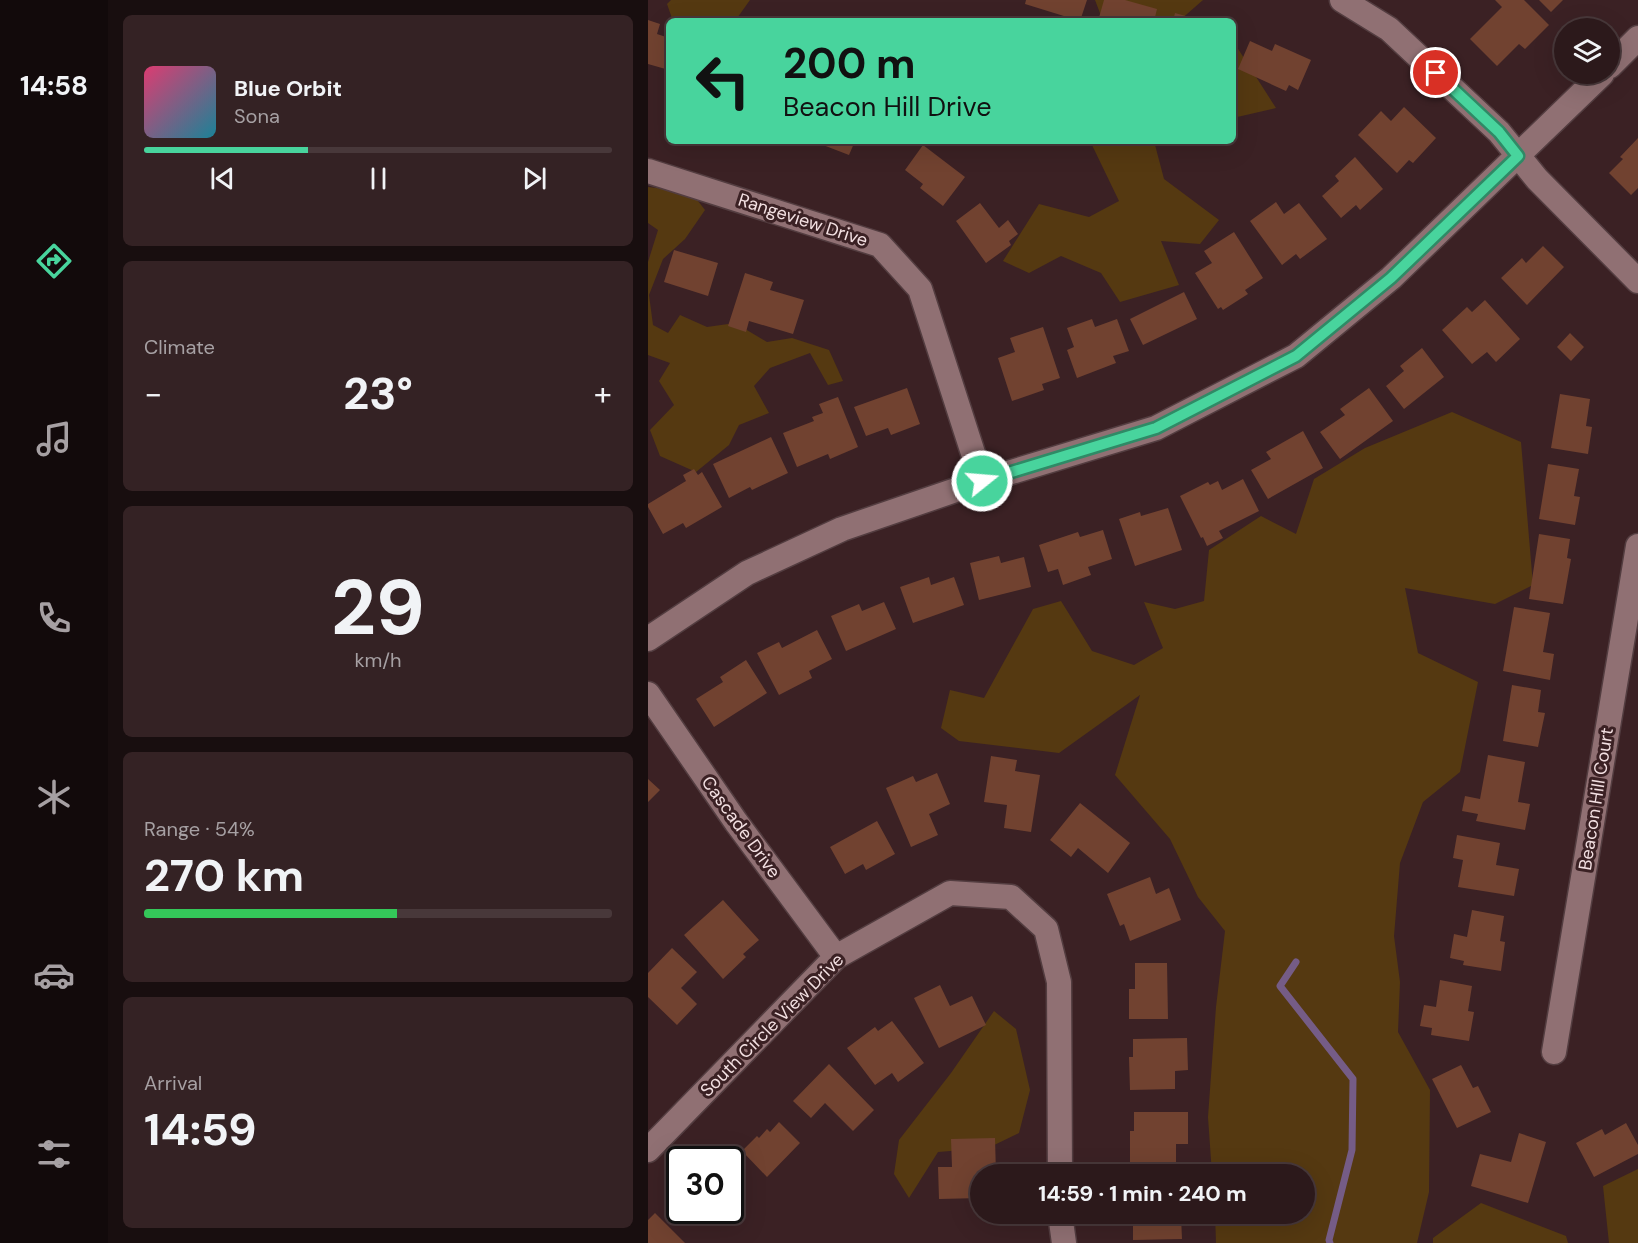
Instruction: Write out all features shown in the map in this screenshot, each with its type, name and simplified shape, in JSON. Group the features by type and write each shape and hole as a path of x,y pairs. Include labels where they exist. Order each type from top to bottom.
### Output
{"street":[{"path":"1342,0 1389,29 1499,132 1537,179 1638,281"},
{"path":"1620,56 1638,38"},
{"path":"648,639 747,573 842,529 982,481 1156,428 1296,356 1391,278 1592,84"},
{"name":"Rangeview Drive","path":"648,171 880,245 920,289 982,481"},
{"name":"Beacon Hill Court","path":"1554,1052 1638,546"},
{"name":"Cascade Drive","path":"648,694 736,822 836,957"},
{"name":"South Circle View Drive","path":"648,1150 836,957 950,893 1011,897 1046,929 1059,982 1060,1164"},
{"path":"1061,1224 1064,1243"}],"shaded area":[{"path":"671,0 750,0 737,18 672,18 667,4"},
{"path":"1095,0 1203,0 1182,18 1102,18"},
{"path":"1236,46 1276,108 1236,117"},
{"path":"1091,144 1155,144 1164,179 1219,220 1200,244 1161,241 1179,285 1120,302 1101,273 1061,256 1029,273 1003,261 1039,204 1089,217 1119,201"},
{"path":"648,187 691,192 705,210 685,239 663,259 649,295 653,325 668,333 680,315 707,327 735,323 767,342 792,338 829,350 843,381 828,385 810,353 770,368 754,386 769,413 739,425 729,445 696,472 660,456 650,430 674,405 659,381 670,363 648,355 648,262 658,230 648,223"},
{"path":"1452,412 1521,442 1533,585 1495,604 1405,588 1418,653 1478,682 1460,772 1423,802 1400,863 1394,936 1400,982 1398,1032 1430,1090 1429,1192 1417,1243 1216,1243 1215,1224 1315,1224 1315,1164 1211,1164 1208,1117 1216,1007 1225,931 1198,897 1170,839 1115,775 1140,695 1059,753 959,741 941,728 950,690 984,698 1033,609 1061,601 1092,651 1134,665 1163,648 1144,602 1175,609 1204,601 1209,550 1261,516 1296,534 1314,479 1365,448"},
{"path":"994,1011 1016,1029 1030,1090 1019,1133 988,1148 938,1152 909,1198 894,1174 899,1140 951,1073"},
{"path":"1638,1169 1638,1243 1609,1243 1603,1186"},
{"path":"1481,1203 1566,1236 1568,1243 1433,1243 1433,1238"}],"building":[{"path":"1026,0 1087,0 1081,18 1070,18 1025,4"},
{"path":"1104,0 1125,0 1157,9 1155,18 1099,18"},
{"path":"1495,0 1524,0 1549,25 1525,49 1519,44 1497,66 1470,39 1502,7"},
{"path":"1539,0 1563,0 1551,12"},
{"path":"1175,13 1193,18 1174,18"},
{"path":"648,20 660,24 657,34 666,37 666,69 648,64"},
{"path":"1250,41 1272,51 1275,44 1311,60 1298,90 1289,85 1286,91 1238,69"},
{"path":"1404,107 1436,138 1413,163 1409,160 1397,173 1358,135 1381,111 1391,121"},
{"path":"1638,138 1638,188 1631,195 1609,173 1623,159 1620,157"},
{"path":"823,144 854,144 849,155"},
{"path":"923,145 965,177 943,206 920,188 923,184 905,170"},
{"path":"1355,157 1383,189 1360,210 1356,205 1341,218 1322,196 1339,181 1335,176"},
{"path":"1276,202 1284,214 1299,203 1327,239 1300,259 1296,254 1282,265 1250,221"},
{"path":"980,203 999,228 1008,220 1018,234 1009,241 1011,245 986,263 956,221"},
{"path":"1234,232 1263,278 1245,290 1248,294 1223,310 1221,307 1218,309 1195,273 1212,263 1204,251"},
{"path":"1543,246 1564,267 1527,305 1501,278 1522,258 1526,263"},
{"path":"674,250 718,263 708,296 664,282"},
{"path":"745,273 773,282 770,290 804,300 793,334 749,321 746,332 728,326"},
{"path":"1184,292 1197,319 1143,345 1130,319"},
{"path":"1485,300 1520,339 1496,362 1487,352 1472,364 1442,330 1467,307 1472,312"},
{"path":"1092,319 1095,327 1117,319 1129,351 1113,356 1116,363 1077,378 1067,350 1074,347 1067,328"},
{"path":"1043,327 1060,378 1042,384 1044,390 1012,401 998,358 1015,352 1010,338"},
{"path":"1570,333 1584,347 1571,361 1557,347"},
{"path":"1422,348 1444,377 1404,409 1386,386 1404,371 1400,366"},
{"path":"907,388 920,424 891,435 888,428 866,436 854,407"},
{"path":"1369,388 1393,421 1340,459 1320,432 1345,415 1340,409"},
{"path":"1560,394 1590,399 1586,426 1592,427 1588,454 1551,448"},
{"path":"838,397 858,447 830,459 828,454 797,467 783,433 814,421 812,417 823,413 819,404"},
{"path":"1303,431 1323,468 1268,499 1251,470 1271,459 1266,452"},
{"path":"771,437 788,473 752,490 750,487 729,498 713,464"},
{"path":"1548,464 1579,469 1574,496 1580,497 1575,525 1539,519"},
{"path":"694,469 698,475 702,472 722,507 686,528 683,523 663,534 648,504 686,481 683,475"},
{"path":"1243,479 1259,511 1219,531 1223,538 1207,546 1180,496 1208,482 1210,485 1218,481 1222,490"},
{"path":"1168,508 1182,550 1135,566 1119,519 1140,512 1141,516"},
{"path":"1103,530 1112,559 1088,567 1091,575 1063,585 1058,569 1048,572 1039,545 1078,532 1080,537"},
{"path":"1539,534 1570,539 1567,558 1571,559 1563,604 1529,599"},
{"path":"999,556 1001,563 1024,557 1031,587 979,600 970,563"},
{"path":"929,577 931,585 954,577 964,605 913,623 900,587"},
{"path":"884,602 896,629 846,651 831,616 859,604 862,611"},
{"path":"1514,607 1550,613 1543,652 1554,654 1550,680 1503,671"},
{"path":"817,630 832,659 809,671 812,678 779,695 757,653 779,642 782,648"},
{"path":"746,660 767,693 714,727 696,699 723,682 720,677"},
{"path":"1512,685 1541,690 1538,712 1545,713 1538,747 1503,741"},
{"path":"1488,755 1525,762 1518,802 1530,804 1525,830 1476,821 1478,814 1462,811 1465,796 1480,799"},
{"path":"991,756 1017,760 1015,771 1040,775 1031,832 1004,828 1007,805 984,802"},
{"path":"937,773 950,804 929,814 938,835 911,847 886,788 913,776 916,782"},
{"path":"648,779 660,790 648,802"},
{"path":"1080,803 1130,843 1108,873 1078,848 1071,857 1050,840"},
{"path":"877,821 895,854 866,870 863,864 845,874 830,847"},
{"path":"1457,835 1500,843 1496,865 1519,869 1514,896 1458,887 1463,860 1453,858"},
{"path":"1150,877 1156,894 1169,888 1181,920 1130,941 1124,924 1120,926 1107,894"},
{"path":"723,900 759,940 743,954 746,957 723,979 684,935"},
{"path":"1472,910 1504,916 1500,941 1505,942 1501,971 1463,965 1464,961 1450,958 1454,934 1467,937"},
{"path":"672,948 697,972 681,988 697,1004 677,1025 648,997 648,973"},
{"path":"1135,963 1167,963 1168,1019 1129,1019 1129,989 1135,989"},
{"path":"1440,980 1472,986 1468,1011 1474,1012 1469,1041 1431,1035 1432,1028 1420,1026 1424,1005 1436,1007"},
{"path":"940,985 950,1006 972,996 986,1025 939,1048 914,998"},
{"path":"892,1021 924,1063 898,1082 892,1073 875,1085 847,1048 875,1027 878,1031"},
{"path":"1187,1038 1188,1070 1175,1071 1175,1089 1130,1090 1129,1057 1133,1057 1133,1039"},
{"path":"829,1064 874,1110 853,1131 825,1103 811,1118 793,1101"},
{"path":"1461,1065 1473,1088 1478,1086 1491,1112 1457,1128 1432,1079"},
{"path":"1134,1112 1188,1112 1188,1144 1176,1144 1176,1164 1130,1164 1130,1131 1134,1131"},
{"path":"779,1122 800,1143 767,1177 744,1153 744,1149 767,1129 770,1132"},
{"path":"1626,1123 1638,1145 1638,1154 1594,1177 1576,1143 1602,1129 1605,1135"},
{"path":"1519,1133 1546,1142 1528,1203 1471,1186 1480,1154 1511,1162"},
{"path":"995,1138 996,1164 970,1164 970,1198 939,1199 938,1167 952,1167 951,1139"},
{"path":"655,1213 685,1243 648,1243 648,1220"},
{"path":"1133,1224 1181,1224 1182,1239 1133,1240"}],"waterway":[{"path":"1296,962 1280,986 1353,1079 1352,1150 1330,1243"}],"route":[{"path":"982,481 1156,428 1296,356 1391,278 1518,156 1499,132 1436,73"}]}
